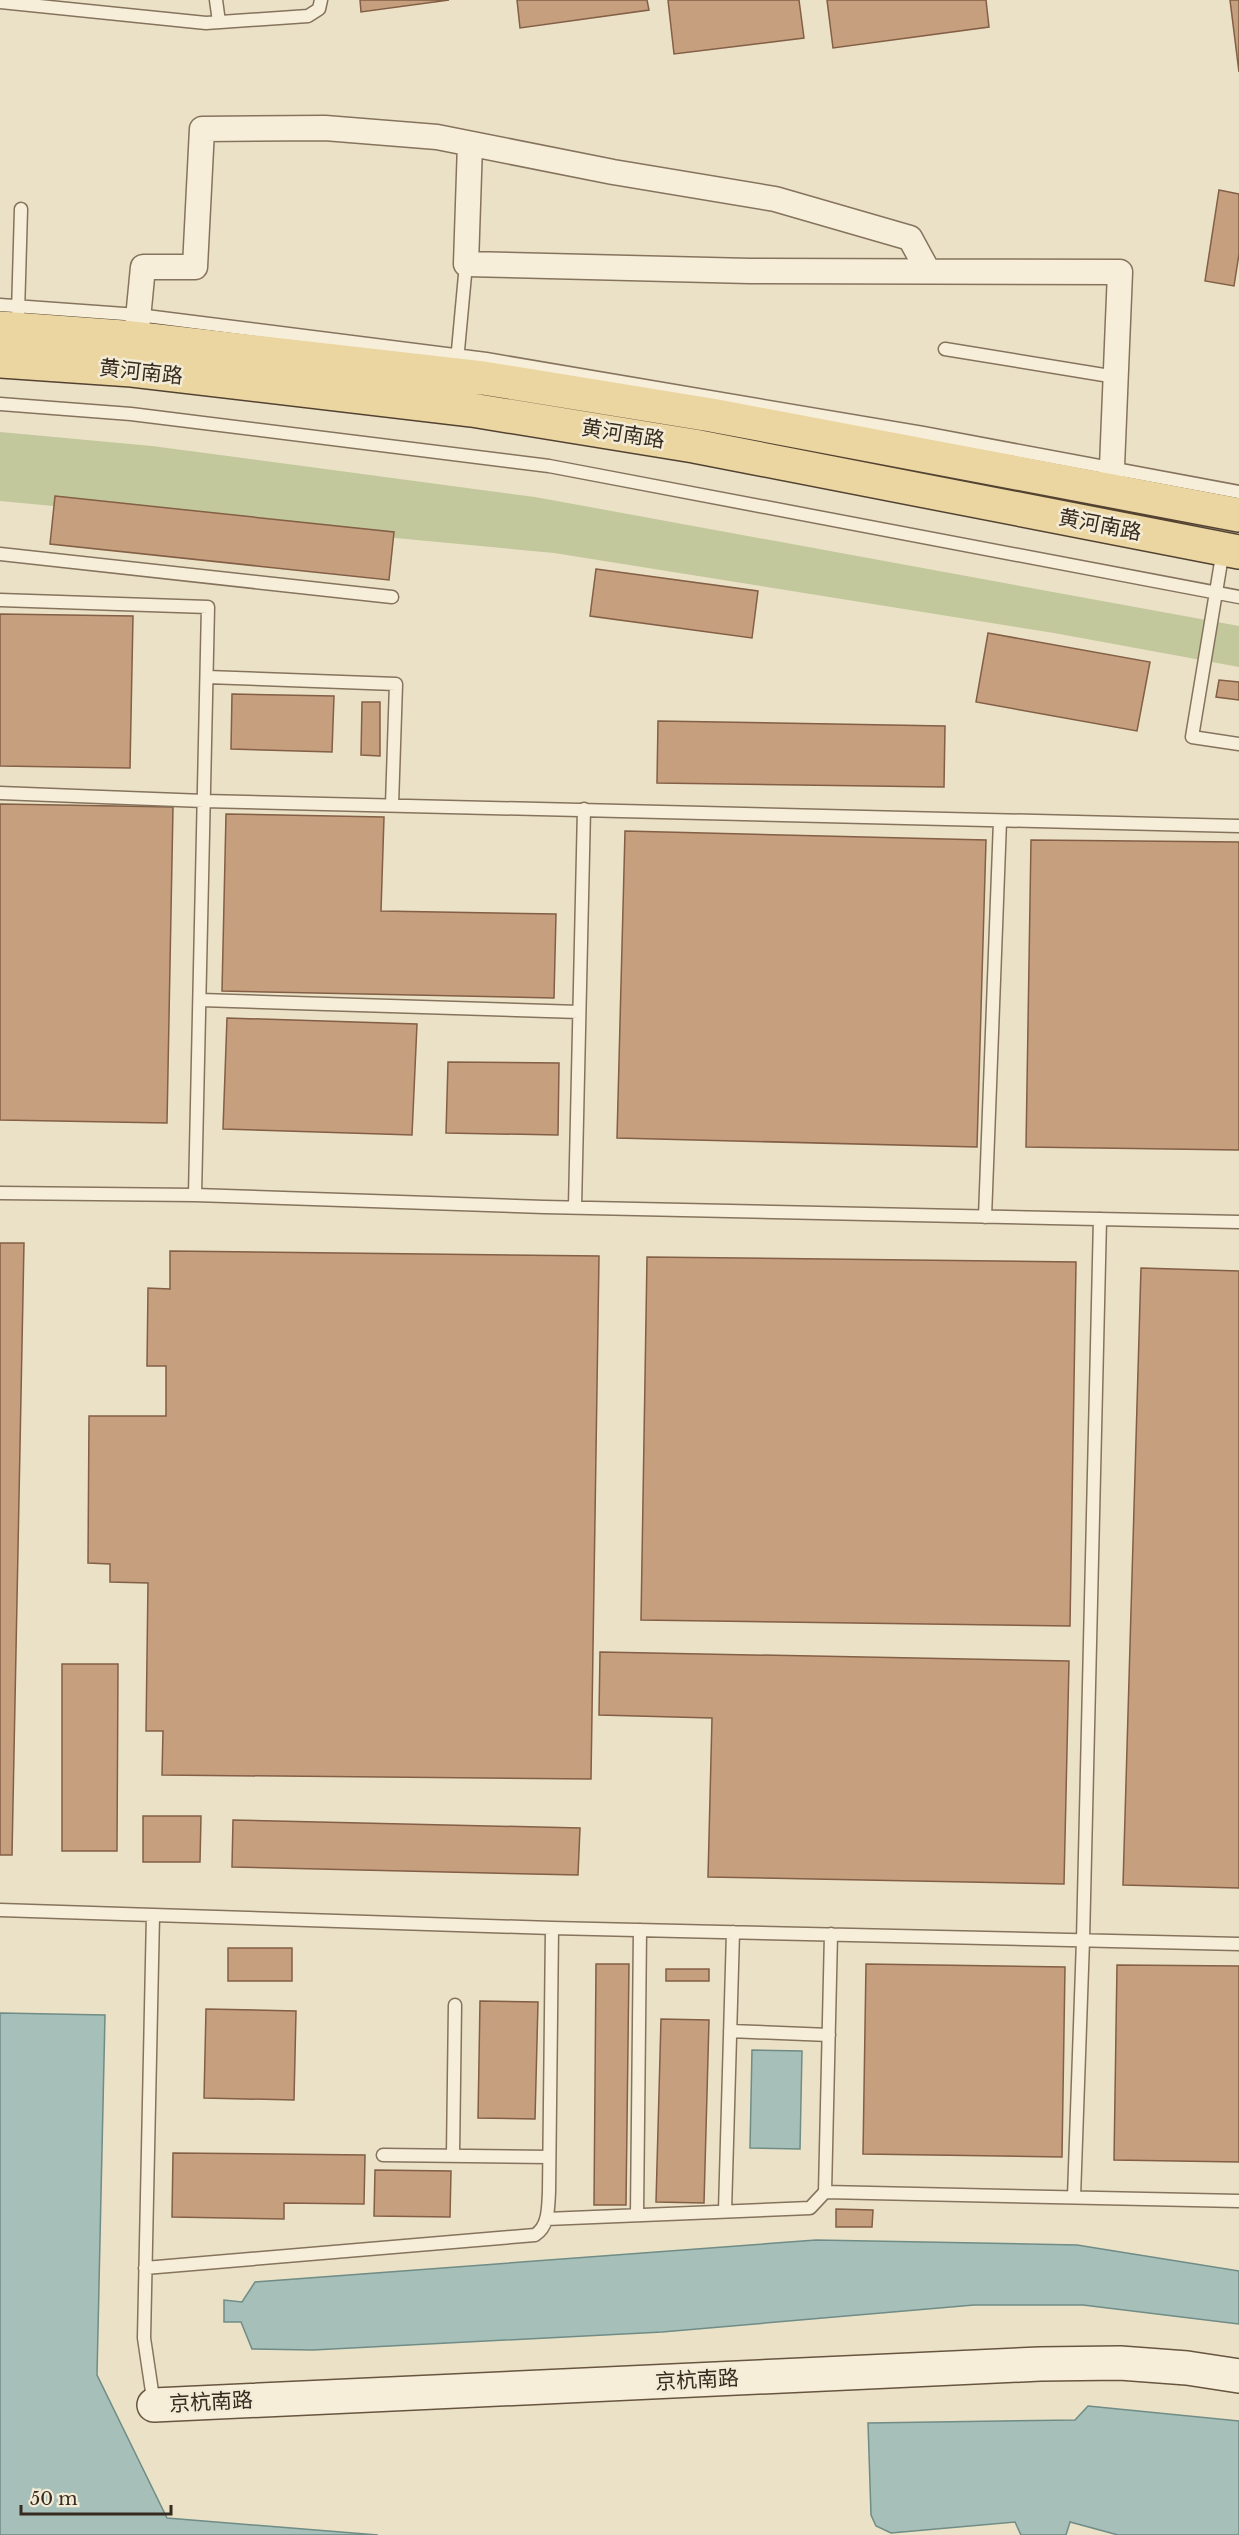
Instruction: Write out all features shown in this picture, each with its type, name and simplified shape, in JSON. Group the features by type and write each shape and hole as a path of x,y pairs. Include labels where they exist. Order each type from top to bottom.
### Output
{"main road":[{"name":"黄河南路","path":"9,317 137,327 457,365 711,416 1111,479 1239,515"},
{"name":"黄河南路","path":"0,361 132,370 472,410 694,446 1231,551"}],"street":[{"path":"137,327 143,267 195,267 202,129 325,128 437,137 613,172 775,200 910,238 928,271"},
{"path":"470,144 466,264 750,271 1120,272 1111,479"},
{"name":"京杭南路","path":"154,2405 1040,2364 1120,2363 1187,2368 1239,2376"}],"lane":[{"path":"216,0 219,22"},
{"path":"0,2 28,2 206,23 309,16 319,9 321,0"},
{"path":"9,317 21,209"},
{"path":"457,365 466,264"},
{"path":"945,349 1116,377"},
{"path":"0,404 131,414 549,466 1239,597"},
{"path":"1111,479 1239,492"},
{"path":"1231,551 1216,592 1191,737 1239,744"},
{"path":"0,554 392,597"},
{"path":"0,600 208,607 195,1196"},
{"path":"207,677 396,684 392,805"},
{"path":"0,793 204,801 1239,826"},
{"path":"575,1207 584,809"},
{"path":"985,1216 1000,822"},
{"path":"201,1000 579,1012"},
{"path":"0,1193 1239,1222"},
{"path":"1074,2197 1083,1940 1100,1219"},
{"path":"0,1910 552,1928 1239,1944"},
{"path":"153,1915 144,2338 154,2405"},
{"path":"145,2268 535,2235 542,2229 546,2219 552,1928"},
{"path":"637,2215 640,1930"},
{"path":"725,2211 733,1932"},
{"path":"546,2219 810,2208 825,2192 831,1935"},
{"path":"453,2156 455,2005"},
{"path":"730,2031 829,2035"},
{"path":"383,2155 549,2157"},
{"path":"825,2192 1239,2201"}],"green space":[{"path":"0,432 152,446 535,497 1239,626 1239,667 1054,633 554,553 0,501"}],"water":[{"path":"0,2013 105,2015 97,2375 167,2518 378,2535 0,2535"},
{"path":"752,2050 802,2051 800,2149 750,2148"},
{"path":"816,2240 1077,2245 1239,2271 1239,2324 1083,2305 974,2305 662,2332 313,2350 252,2349 241,2322 224,2322 224,2300 242,2302 255,2282"},
{"path":"1088,2406 1239,2421 1239,2535 1118,2535 1070,2522 1066,2535 1021,2535 1015,2522 891,2533 876,2526 871,2515 868,2423 1075,2420"}],"building":[{"path":"360,0 449,0 361,12"},
{"path":"517,0 647,0 649,10 520,28"},
{"path":"668,0 799,0 804,38 674,54"},
{"path":"827,0 986,0 989,27 833,48"},
{"path":"1230,0 1239,0 1239,72"},
{"path":"1219,190 1239,194 1239,254 1234,286 1205,281"},
{"path":"55,496 394,532 389,580 50,544"},
{"path":"596,569 758,591 752,638 590,616"},
{"path":"0,614 133,616 130,768 0,766"},
{"path":"988,633 1150,662 1137,731 976,702"},
{"path":"1219,680 1239,682 1239,700 1216,697"},
{"path":"232,694 334,696 332,752 231,749"},
{"path":"362,702 380,702 380,756 361,755"},
{"path":"658,721 945,726 944,787 657,783"},
{"path":"0,804 173,807 167,1123 0,1120"},
{"path":"226,814 384,817 381,911 556,914 554,998 222,991"},
{"path":"625,831 986,840 977,1147 617,1138"},
{"path":"1031,840 1239,842 1239,1150 1026,1147"},
{"path":"227,1018 417,1024 412,1135 223,1129"},
{"path":"448,1062 559,1063 558,1135 446,1133"},
{"path":"0,1243 24,1243 12,1855 0,1855"},
{"path":"170,1251 599,1256 591,1779 162,1775 163,1731 146,1731 148,1583 110,1582 110,1564 88,1563 89,1416 166,1416 166,1366 147,1366 148,1288 170,1289"},
{"path":"647,1257 1076,1262 1070,1626 641,1620"},
{"path":"1141,1268 1239,1271 1239,1888 1123,1885"},
{"path":"600,1652 1069,1661 1064,1884 708,1877 712,1718 599,1715"},
{"path":"62,1664 118,1664 117,1851 62,1851"},
{"path":"143,1816 201,1816 200,1862 143,1862"},
{"path":"233,1820 580,1828 578,1875 232,1867"},
{"path":"228,1948 292,1948 292,1981 228,1981"},
{"path":"596,1964 629,1964 626,2205 594,2205"},
{"path":"866,1964 1065,1967 1062,2157 863,2154"},
{"path":"1117,1965 1239,1966 1239,2162 1114,2160"},
{"path":"666,1969 709,1969 709,1981 666,1981"},
{"path":"480,2001 538,2002 535,2119 478,2118"},
{"path":"206,2009 296,2011 294,2100 204,2098"},
{"path":"661,2019 709,2020 704,2203 656,2202"},
{"path":"173,2153 365,2155 364,2204 284,2203 284,2219 172,2217"},
{"path":"375,2170 451,2171 450,2217 374,2216"},
{"path":"836,2209 873,2210 872,2227 836,2227"}]}
